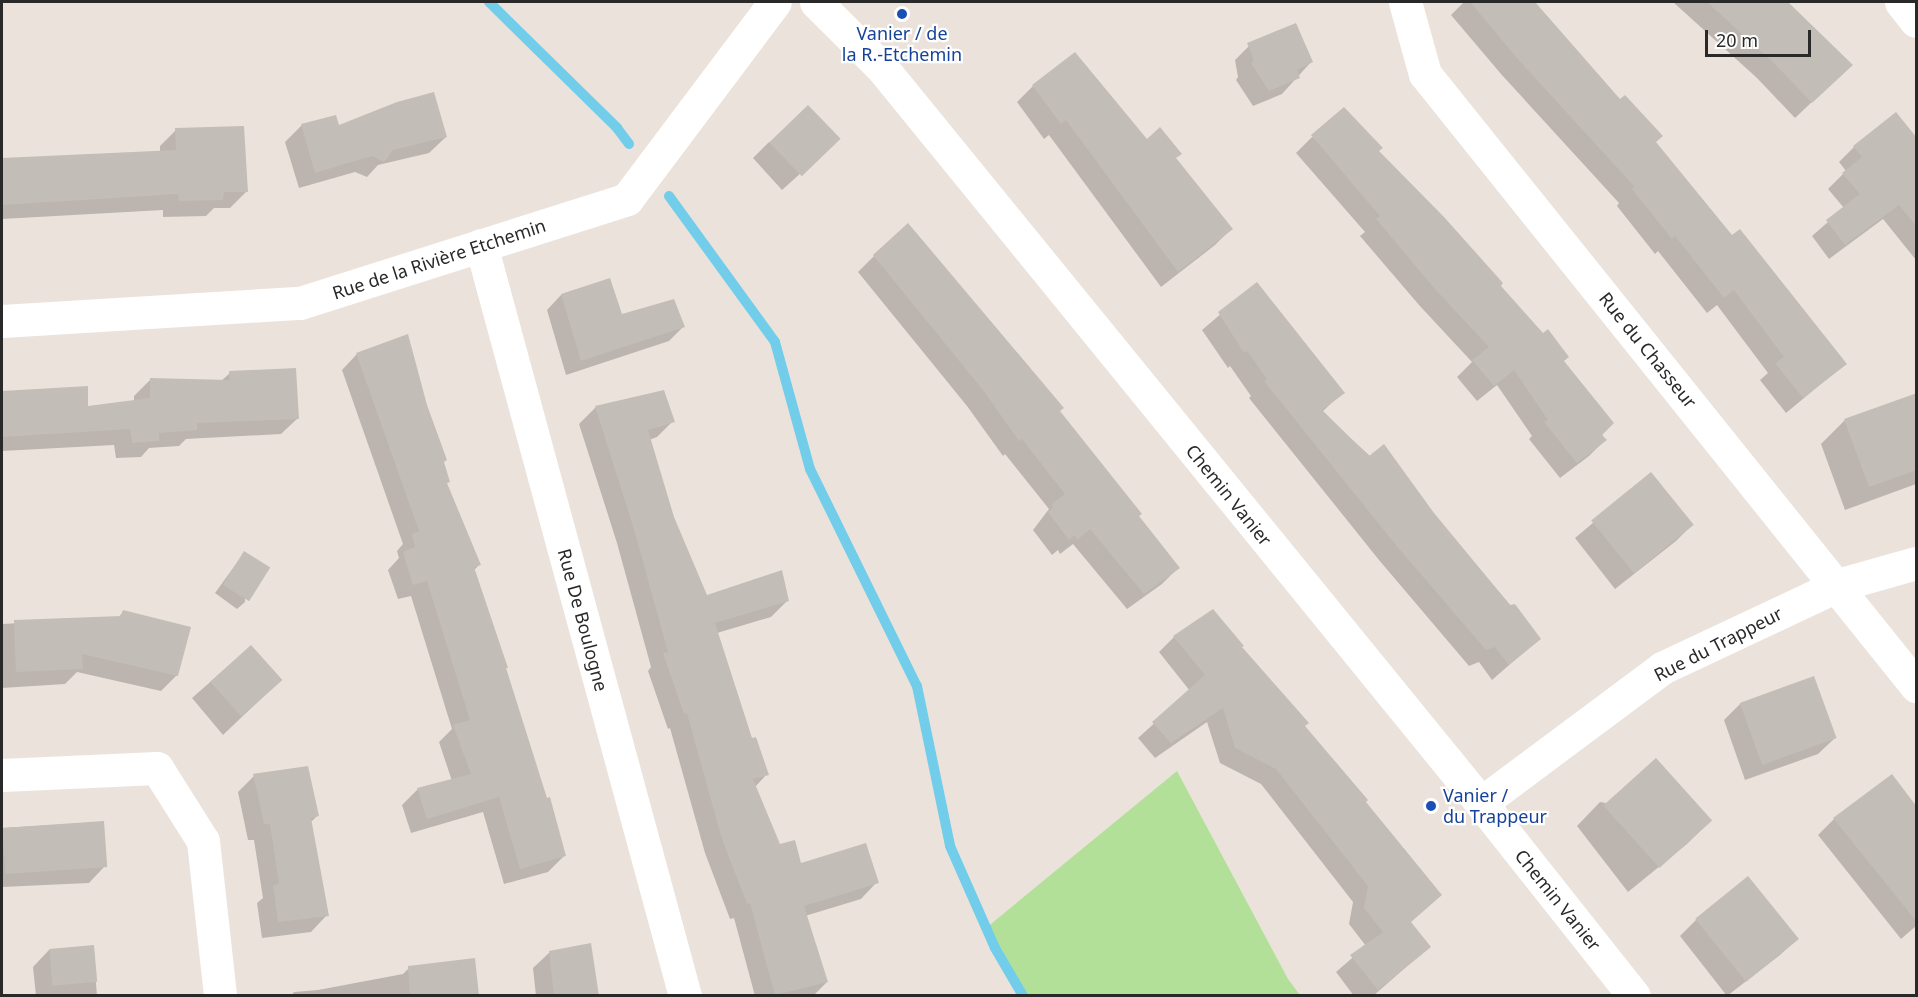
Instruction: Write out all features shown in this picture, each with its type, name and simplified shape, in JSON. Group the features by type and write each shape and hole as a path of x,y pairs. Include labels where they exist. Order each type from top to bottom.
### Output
{"street":[{"name":"Rue de la Rivière Etchemin","path":"2,321 300,303 627,199 775,2"},
{"name":"Chemin Vanier","path":"816,2 883,69 1481,803 1634,996"},
{"name":"Rue du Chasseur","path":"1405,2 1425,74 1917,686"},
{"path":"1901,2 1917,21"},
{"name":"Rue De Boulogne","path":"481,245 685,996"},
{"name":"Rue du Trappeur","path":"1481,803 1662,668 1838,585 1917,563"},
{"path":"2,775 157,768 203,841 220,996"}],"green space":[{"path":"1177,771 1288,979 1300,995 1025,995 986,928"}],"building":[{"path":"1470,2 1535,2 1620,99 1625,95 1663,136 1656,142 1732,235 1740,229 1847,364 1803,398 1775,363 1784,357 1734,290 1724,298 1675,236 1672,239 1632,189 1634,186 1517,58"},
{"path":"1707,2 1788,2 1853,65 1812,103 1773,62"},
{"path":"1296,23 1313,62 1297,70 1300,78 1269,91 1251,63 1254,61 1247,43"},
{"path":"1075,52 1147,139 1160,127 1182,154 1176,158 1233,229 1178,272 1066,120 1061,124 1032,85"},
{"path":"434,92 447,137 393,150 384,162 372,156 315,173 301,124 336,115 339,125 397,102"},
{"path":"808,105 841,139 802,176 769,143"},
{"path":"1344,107 1383,148 1379,151 1444,217 1503,283 1501,286 1543,333 1548,329 1569,357 1564,361 1614,423 1602,435 1607,440 1577,463 1544,422 1548,420 1514,370 1494,386 1472,360 1489,347 1435,289 1376,219 1380,216 1311,135"},
{"path":"1896,112 1917,138 1917,227 1899,205 1845,245 1826,220 1860,194 1842,173 1862,157 1853,146"},
{"path":"244,126 248,192 224,192 223,200 179,201 178,194 2,205 2,158 176,150 175,128"},
{"path":"908,223 1064,408 1060,411 1142,514 1139,516 1180,568 1144,594 1090,529 1077,540 1075,535 1069,540 1048,512 1053,508 1052,504 1065,494 1022,439 1019,441 983,390 873,255"},
{"path":"610,278 622,314 674,299 685,327 581,361 561,294"},
{"path":"1257,282 1345,393 1322,410 1369,456 1384,444 1434,513 1510,605 1515,604 1541,639 1509,665 1495,647 1486,650 1395,544 1264,381 1267,379 1247,351 1244,353 1218,312"},
{"path":"408,334 427,405 447,460 444,462 450,482 447,483 481,565 474,567 508,668 506,668 547,798 550,797 566,856 520,869 499,797 427,819 417,788 471,774 453,725 470,720 427,581 413,585 403,552 415,547 412,534 419,531 356,353"},
{"path":"296,368 299,419 197,423 197,430 159,433 159,441 132,443 130,429 2,437 2,391 88,386 88,406 150,398 150,378 230,380 229,371"},
{"path":"664,390 675,422 648,430 674,517 707,595 782,570 789,601 715,623 752,738 756,737 769,775 753,779 780,844 795,840 801,863 866,843 879,883 804,906 828,982 775,995 750,903 747,904 721,836 687,713 684,714 663,653 668,652 633,526 595,406"},
{"path":"1917,393 1917,470 1869,487 1844,419"},
{"path":"1651,472 1694,525 1634,573 1591,520"},
{"path":"244,551 270,567 249,601 223,585"},
{"path":"1213,609 1244,646 1242,647 1309,723 1305,726 1368,800 1366,802 1442,895 1411,922 1431,947 1378,990 1350,955 1383,932 1364,908 1368,886 1276,769 1235,748 1223,708 1171,743 1152,722 1205,675 1173,636"},
{"path":"123,610 191,627 178,676 82,654 83,669 16,672 14,620 121,616"},
{"path":"251,645 282,680 242,717 210,682"},
{"path":"1814,676 1837,738 1762,765 1740,703"},
{"path":"1656,758 1712,820 1659,868 1603,806"},
{"path":"308,766 319,816 311,818 329,916 278,922 273,886 279,883 270,824 264,824 253,774"},
{"path":"1892,774 1917,807 1917,922 1833,818"},
{"path":"104,821 107,867 5,874 2,828"},
{"path":"1748,876 1799,939 1746,982 1695,919"},
{"path":"591,943 599,996 554,996 549,951"},
{"path":"94,945 97,982 52,986 49,949"},
{"path":"475,958 479,996 410,996 408,966"}],"waterway":[{"path":"489,2 617,128 629,144"},
{"path":"669,196 775,342 810,469 917,686 950,846 995,948 1023,996"}],"place":[{"name":"Vanier / de la R.-Etchemin","path":"902,14"},
{"name":"Vanier / du Trappeur","path":"1431,806"}]}
